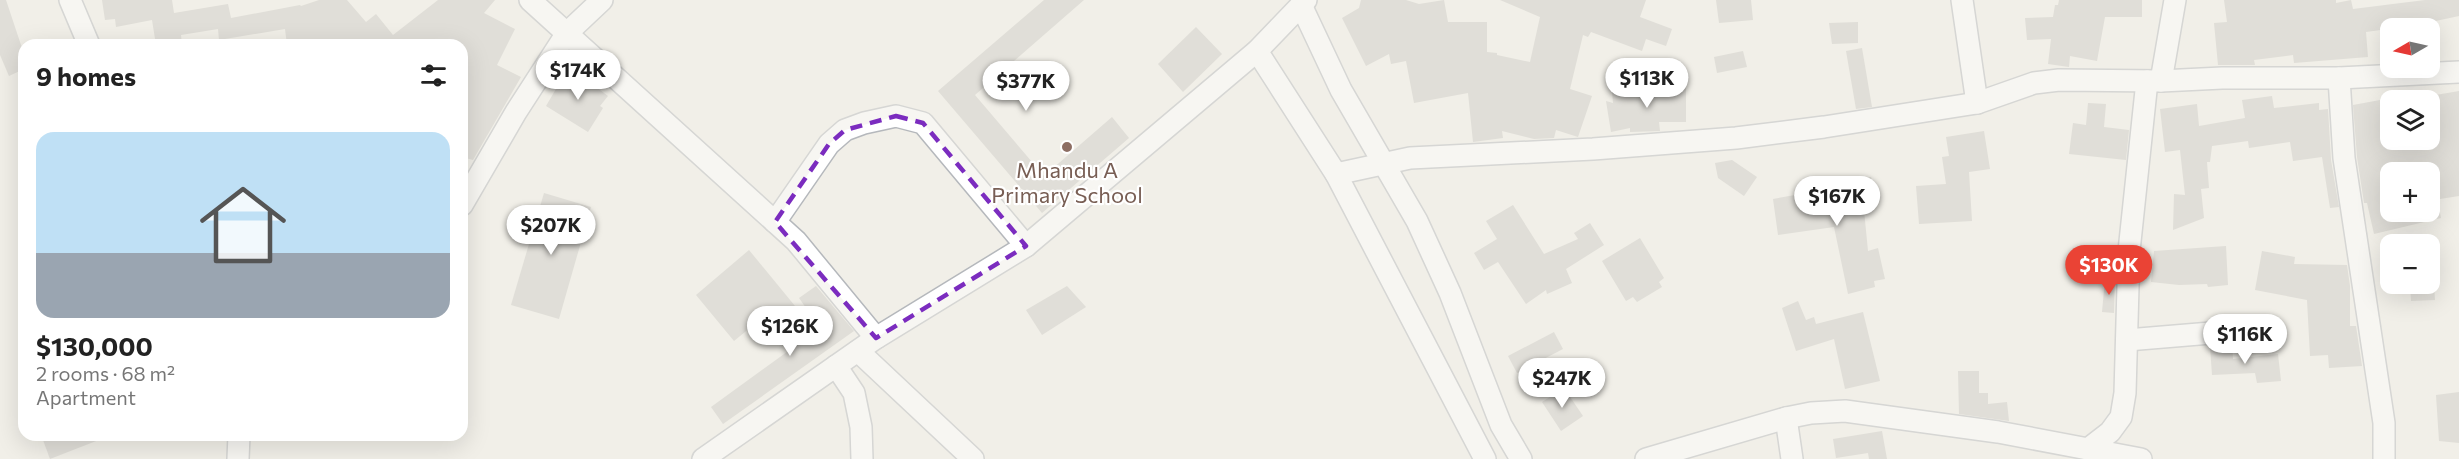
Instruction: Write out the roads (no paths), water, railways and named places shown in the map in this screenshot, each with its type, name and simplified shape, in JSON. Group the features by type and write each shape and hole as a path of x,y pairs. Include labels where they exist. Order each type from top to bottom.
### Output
{"street":[{"path":"70,0 86,39"},
{"path":"530,0 796,241 876,338"},
{"path":"468,195 516,112 567,33 602,0"},
{"path":"1962,0 1977,103"},
{"path":"2088,448 2110,432 2121,417 2125,393 2129,251 2154,81 2175,0"},
{"path":"703,459 876,338 1026,246 1257,51 1304,2 1341,90 1416,221 1450,293 1501,425 1521,459"},
{"path":"1257,51 1336,174 1485,459"},
{"path":"1336,174 1410,158 1593,149 1736,138 1824,127 1977,103 2034,83 2059,80 2339,78 2459,72"},
{"path":"2339,78 2344,158 2384,423 2384,459"},
{"path":"775,222 829,144 845,130 896,116 923,123 1026,246"},
{"path":"2127,340 2247,330"},
{"path":"858,351 974,459"},
{"path":"836,366 854,393 861,427 862,459"},
{"path":"1646,459 1786,418 1833,411 1874,414 2063,451 2088,448 2141,459"},
{"path":"1786,418 1792,459"},
{"path":"238,459 239,441"}],"place":[{"name":"Mhandu A Primary School","path":"1067,147"}]}
